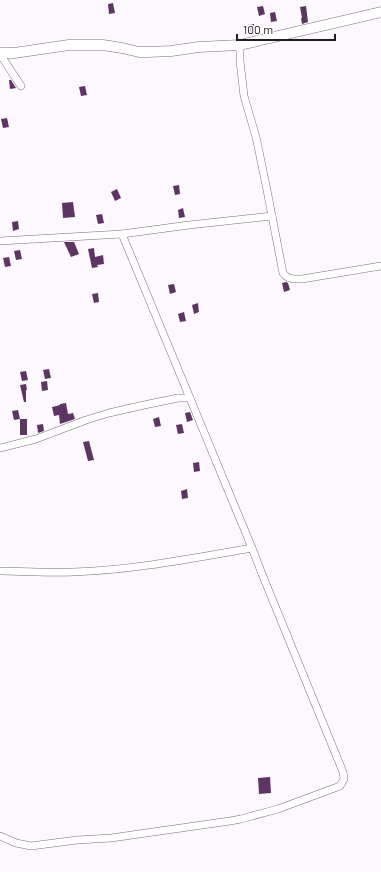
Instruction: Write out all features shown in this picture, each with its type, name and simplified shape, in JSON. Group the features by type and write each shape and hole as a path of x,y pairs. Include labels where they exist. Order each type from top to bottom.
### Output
{"street":[{"path":"21,86 0,54 69,45 103,45 139,52 148,52 240,45 381,12"},
{"path":"240,45 240,61 244,96 256,137 282,267 285,275 292,279 302,279 381,266"},
{"path":"0,241 122,234 272,216"},
{"path":"0,836 16,843 31,846 77,840 111,838 230,821 278,809 336,788 340,786 344,777 252,548 122,234"},
{"path":"0,448 36,439 108,413 178,398 190,398"},
{"path":"0,572 73,572 108,569 168,563 252,548"}],"building":[{"path":"113,3 115,13 109,14 108,4"},
{"path":"263,6 265,14 259,16 257,7"},
{"path":"306,6 308,22 302,24 300,7"},
{"path":"275,12 277,21 271,22 270,13"},
{"path":"254,24 255,33 249,34 248,25"},
{"path":"9,80 11,80 16,88 10,89"},
{"path":"85,86 87,95 81,96 79,87"},
{"path":"7,118 9,127 3,128 1,119"},
{"path":"179,185 180,194 175,195 173,186"},
{"path":"117,189 121,198 115,201 111,192"},
{"path":"73,202 75,217 63,218 62,203"},
{"path":"183,208 185,217 179,218 178,210"},
{"path":"102,214 104,223 98,224 96,215"},
{"path":"18,221 19,229 13,231 12,222"},
{"path":"64,242 74,242 79,254 71,257"},
{"path":"94,248 95,257 103,255 104,264 97,265 98,267 92,268 88,249"},
{"path":"20,250 22,259 16,260 14,251"},
{"path":"9,257 11,266 5,267 3,258"},
{"path":"282,283 288,283 290,290 284,292"},
{"path":"174,284 176,292 170,294 168,285"},
{"path":"98,293 99,302 94,303 92,294"},
{"path":"198,303 199,312 194,314 192,305"},
{"path":"184,312 186,321 180,322 178,314"},
{"path":"49,369 51,378 45,379 43,370"},
{"path":"26,371 28,380 22,381 20,372"},
{"path":"47,381 48,390 42,391 41,382"},
{"path":"26,384 26,402 24,402 20,385"},
{"path":"66,403 68,414 73,413 75,419 60,424 59,415 54,416 52,407"},
{"path":"18,410 20,419 14,420 12,411"},
{"path":"190,412 193,420 187,422 185,413"},
{"path":"159,417 161,426 155,427 153,419"},
{"path":"20,419 27,419 27,435 20,435"},
{"path":"43,424 44,431 38,433 37,425"},
{"path":"182,424 184,433 178,434 176,425"},
{"path":"89,441 94,460 88,461 83,442"},
{"path":"199,462 200,471 194,472 193,463"},
{"path":"187,489 188,498 182,499 181,491"},
{"path":"270,777 271,793 259,794 258,778"}]}
